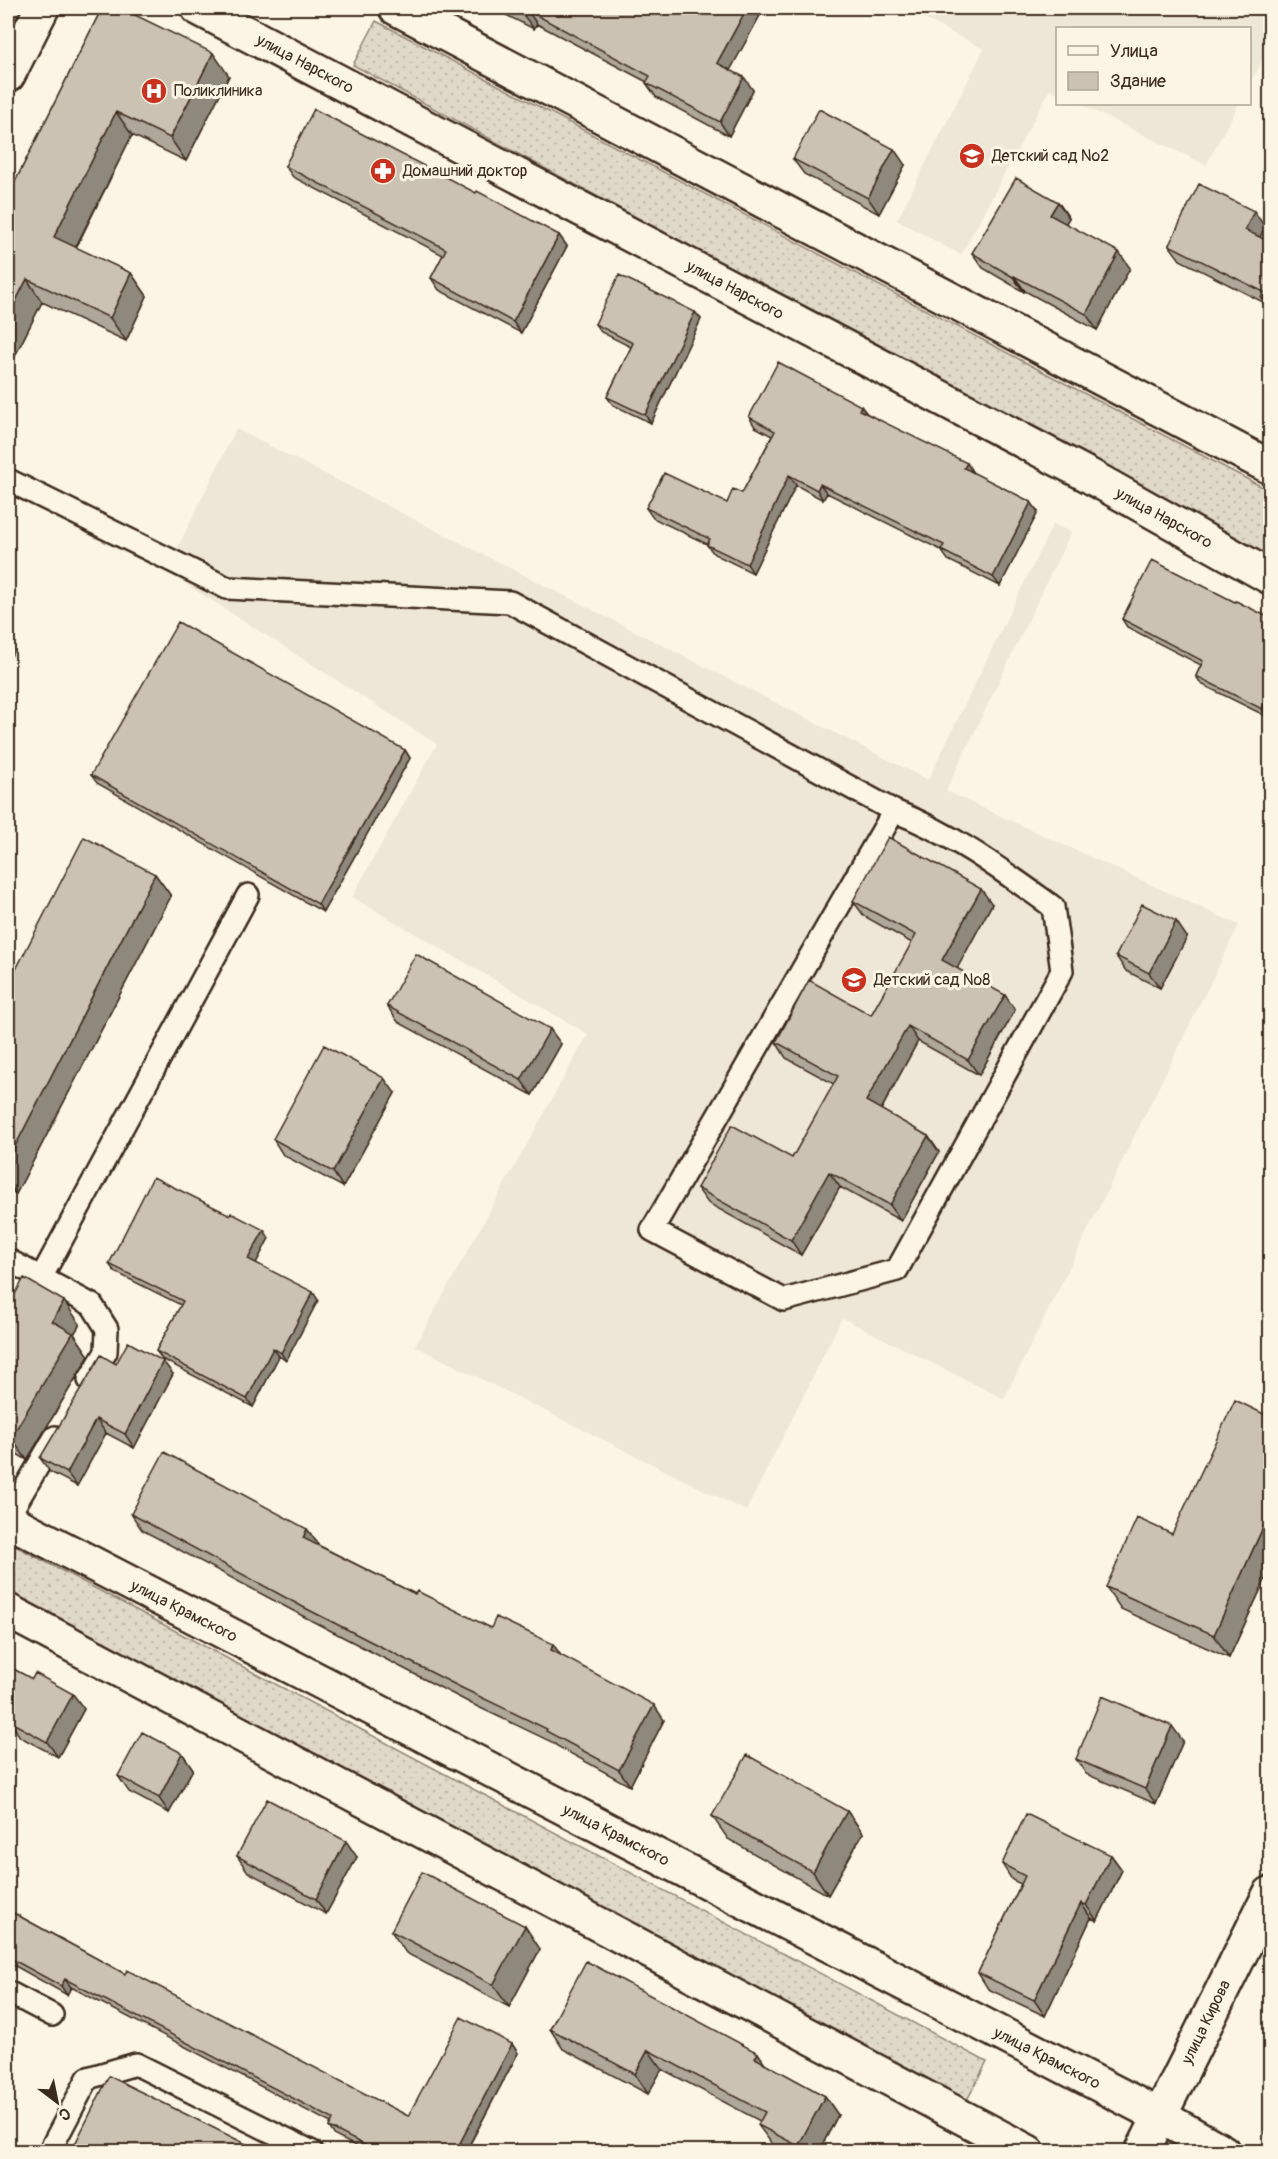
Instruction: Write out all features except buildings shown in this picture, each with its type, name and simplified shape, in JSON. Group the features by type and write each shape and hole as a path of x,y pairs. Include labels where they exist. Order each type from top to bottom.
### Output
{"street":[{"path":"8,75 42,8"},
{"name":"улица Нарского","path":"198,8 1088,475 1270,577"},
{"path":"396,8 1270,468"},
{"name":"улица Крамского","path":"8,1518 1160,2116 1223,2151"},
{"path":"8,1611 1028,2151"},
{"name":"улица Кирова","path":"1142,2151 1270,1893"}],"lane":[{"path":"8,480 227,588 510,602 894,811 922,821 986,859 1053,908 1062,971 897,1270 784,1300 652,1230 894,811"},
{"path":"40,1278 248,895"},
{"path":"8,1260 92,1305 107,1329 106,1352 77,1400"},
{"path":"8,1518 65,1420"},
{"path":"8,1992 52,2016"},
{"path":"49,2151 88,2078 136,2064 312,2151"}],"shaded area":[{"name":"Детский сад №2","path":"903,8 1270,8 1270,46 1251,82 1251,27 1056,27 1056,92 1050,89 961,255 897,220 984,49"},
{"path":"376,21 1270,491 1270,558 353,65"},
{"name":"Детский сад №2","path":"1082,105 1238,105 1206,165"},
{"name":"Детский сад №8","path":"236,429 928,780 1053,524 1071,532 946,791 1239,925 1004,1399 842,1318 746,1511 415,1346 588,1034 352,897 437,744 176,578 8,495 8,466 176,551"},
{"path":"8,1542 987,2062 966,2102 8,1592"}],"place":[{"name":"Поликлиника","path":"154,91"},
{"name":"Детский сад №2","path":"972,156"},
{"name":"Домашний доктор","path":"383,171"},
{"name":"Детский сад №8","path":"854,980"}]}
